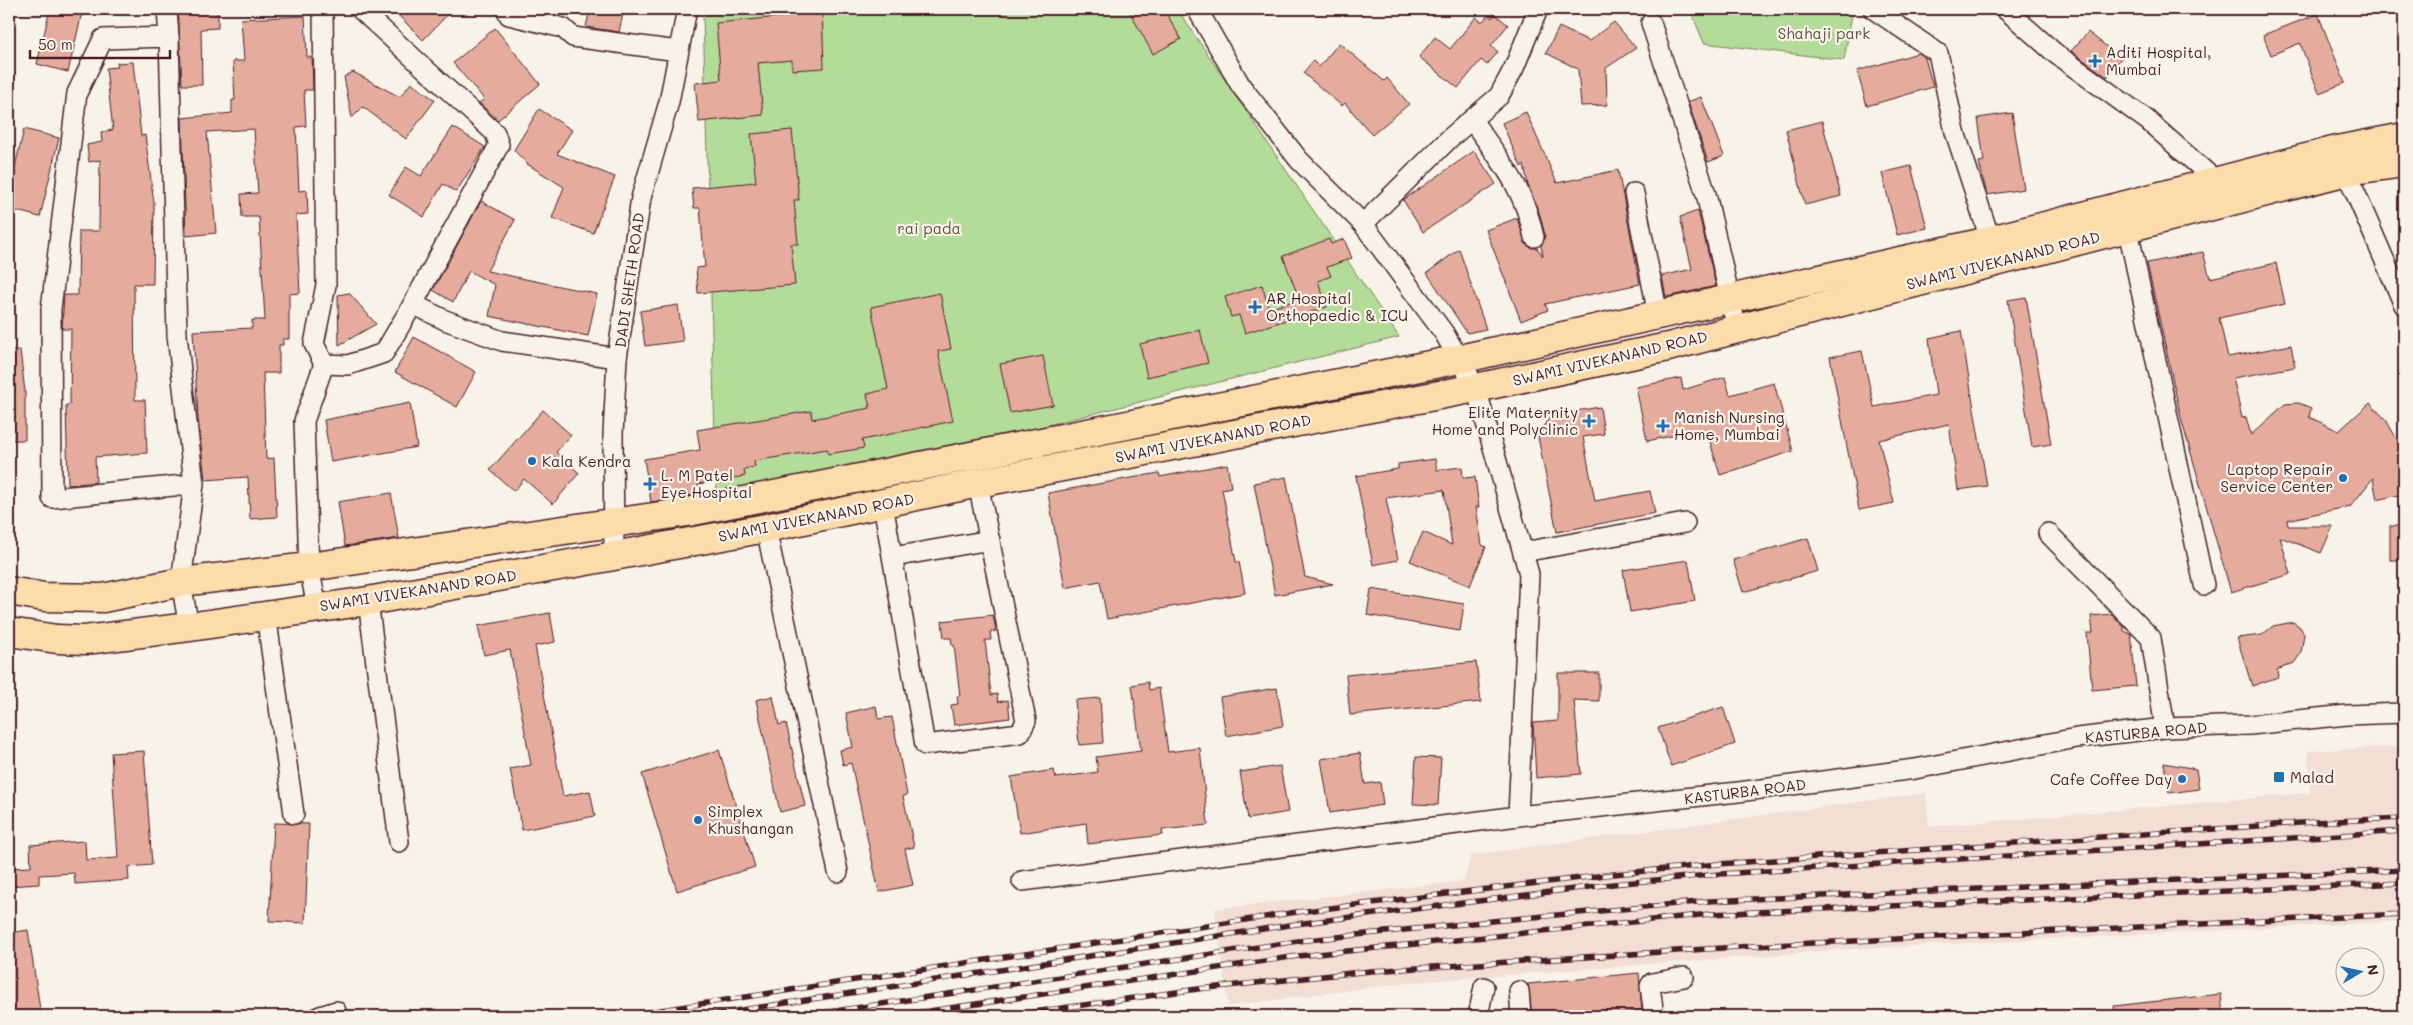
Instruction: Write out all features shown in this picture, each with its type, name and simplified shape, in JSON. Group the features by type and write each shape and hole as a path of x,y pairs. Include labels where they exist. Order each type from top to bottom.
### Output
{"main road":[{"name":"SWAMI VIVEKANAND ROAD","path":"9,632 57,639 85,640 368,601 766,528 978,483 1476,388 1668,347 1737,329 1994,250 2342,161 2404,137"},
{"name":"SWAMI VIVEKANAND ROAD","path":"2342,161 2404,163"},
{"name":"SWAMI VIVEKANAND ROAD","path":"9,591 44,597 102,598 181,582 309,567 613,524 697,510 1460,359 1730,300 1994,250"}],"street":[{"path":"167,9 176,335 194,484 181,582 189,627"},
{"path":"317,607 309,567 304,421 324,364 314,344 326,285 323,9"},
{"path":"324,364 348,365 384,353 414,304 499,145 495,133 360,9"},
{"path":"506,9 509,16 563,28 573,37 678,51"},
{"name":"DADI SHETH ROAD","path":"614,556 612,434 618,358 641,198 669,102 686,9"},
{"path":"1197,9 1247,94 1299,160 1363,224 1444,334 1476,388 1529,574 1518,816"},
{"path":"1363,224 1499,96 1514,68 1538,9"},
{"path":"1874,9 1938,53 1955,132 1994,250"},
{"path":"2005,9 2056,54 2147,120 2218,192"},
{"path":"1651,23 1706,194 1737,329"},
{"path":"168,37 103,39 77,93 51,309 52,498 194,484"},
{"path":"1472,120 1511,174 1525,202 1534,237"},
{"path":"2342,161 2404,306"},
{"path":"1634,193 1658,315"},
{"path":"2125,217 2204,586"},
{"path":"414,304 445,320 502,342 618,358"},
{"path":"883,504 925,745 1020,733 1026,721 978,483"},
{"path":"1523,552 1685,522"},
{"path":"766,528 838,872"},
{"path":"2048,533 2151,638 2165,728"},
{"path":"893,557 990,540"},
{"path":"368,601 399,842"},
{"path":"266,614 294,814"},
{"name":"KASTURBA ROAD","path":"1022,881 1518,816 1738,792 1916,769 2078,738 2165,728 2250,725 2347,715 2404,713"},
{"path":"1654,1016 1650,986 1652,982 1684,977"},
{"path":"1478,1016 1484,987"},
{"path":"1519,990 1521,1016"}],"shaded area":[{"path":"2404,746 2404,921 1853,949 1412,982 1228,1006 1215,909 1464,881 1471,855 1926,793 1929,827 2310,793 2308,751"}],"green space":[{"name":"rai pada","path":"777,9 1177,9 1399,337 717,508 703,15"},
{"name":"Shahaji park","path":"1690,9 1853,9 1844,60 1704,43"}],"building":[{"path":"50,9 83,9 68,72 37,64"},
{"path":"178,9 218,9 218,28 201,29 202,85 182,85"},
{"path":"392,9 453,9 423,40"},
{"path":"590,9 624,9 619,32 586,27"},
{"path":"790,9 822,9 824,68 792,70 792,60 758,63 763,115 699,122 695,83 721,80 716,23 790,16"},
{"path":"1128,9 1164,9 1181,39 1153,54"},
{"path":"1495,14 1508,25 1491,46 1498,52 1487,65 1481,60 1458,88 1419,57 1435,37 1450,49 1476,17 1482,22 1488,15 1492,18"},
{"path":"2318,14 2345,83 2319,93 2300,43 2271,55 2263,35"},
{"path":"305,16 307,57 312,57 313,90 304,90 306,126 296,127 299,191 307,190 308,214 296,215 300,293 289,294 289,339 283,339 283,345 279,345 279,373 263,373 266,459 274,458 277,517 250,519 248,477 205,480 198,418 193,331 252,328 252,320 265,320 259,217 242,217 241,194 258,193 254,129 207,132 216,233 186,236 182,118 232,113 232,100 235,100 233,61 244,61 241,19"},
{"path":"1614,22 1636,48 1606,68 1607,105 1581,106 1578,69 1546,53 1559,27 1589,41"},
{"path":"495,28 540,84 498,120 479,103 484,99 453,63"},
{"path":"2088,32 2121,58 2107,77 2071,51"},
{"path":"1339,43 1384,81 1387,78 1409,104 1372,135 1345,103 1342,106 1303,73 1313,61 1319,67"},
{"path":"1918,53 1925,58 1933,87 1867,106 1857,71"},
{"path":"133,62 141,136 145,135 154,203 153,284 134,284 135,400 145,400 147,453 95,457 96,482 68,485 66,405 70,405 71,329 62,329 64,295 78,295 79,231 99,231 100,160 89,162 87,145 102,142 101,132 113,130 106,68 118,67 117,63"},
{"path":"353,72 400,97 411,83 435,100 406,139 363,107 352,118 344,77"},
{"path":"1701,97 1724,156 1708,162 1688,102"},
{"path":"539,109 572,130 557,154 615,177 593,233 552,218 564,187 527,164 514,150"},
{"path":"1526,112 1557,183 1618,170 1640,284 1545,304 1548,310 1521,321 1486,230 1517,218 1526,244 1531,248 1537,248 1543,256 1541,246 1545,235 1540,215 1528,185 1524,165 1521,167 1502,123"},
{"path":"2012,113 2024,189 1987,195 1979,162 1984,161 1978,118"},
{"path":"1822,121 1841,196 1805,205 1786,130"},
{"path":"453,127 485,147 456,192 443,184 424,217 389,195 406,167 421,176"},
{"path":"24,129 59,138 40,217 9,209 9,192"},
{"path":"792,130 799,200 794,200 798,244 791,244 795,285 698,293 696,268 705,267 700,208 694,208 692,188 756,182 751,134"},
{"path":"1474,151 1496,184 1423,232 1403,200"},
{"path":"1911,166 1927,228 1897,235 1882,173"},
{"path":"481,201 515,220 487,271 597,294 588,336 489,316 495,285 469,271 453,302 433,290"},
{"path":"1698,211 1716,286 1666,297 1662,276 1692,269 1680,217"},
{"path":"1329,239 1331,244 1344,239 1352,258 1327,267 1331,276 1318,281 1327,307 1245,333 1239,315 1231,317 1225,297 1262,285 1269,309 1299,299 1283,256"},
{"path":"1459,249 1486,329 1467,333 1427,273"},
{"path":"2203,252 2210,278 2276,263 2285,304 2219,318 2228,357 2291,345 2295,367 2233,378 2242,418 2246,417 2251,435 2285,404 2299,403 2311,408 2309,417 2339,431 2370,403 2386,420 2398,441 2403,462 2403,494 2377,500 2373,478 2351,506 2287,520 2288,526 2333,526 2321,553 2280,537 2291,574 2231,592 2182,422 2147,263"},
{"path":"349,293 376,324 339,345 338,295"},
{"path":"940,293 951,349 938,351 953,421 862,440 864,448 828,454 827,449 754,461 755,467 744,469 745,476 698,484 699,494 651,502 644,459 700,450 697,430 811,411 812,419 870,408 867,394 888,389 871,307"},
{"path":"2026,297 2051,444 2032,447 2008,300"},
{"path":"678,305 683,341 645,346 640,311"},
{"path":"1200,330 1208,363 1147,377 1140,344"},
{"path":"1961,331 1987,486 1958,490 1949,424 1879,440 1894,503 1859,510 1830,357 1862,351 1874,407 1936,395 1929,338"},
{"path":"414,337 476,372 457,407 395,372"},
{"path":"9,350 20,350 25,392 25,440 9,440"},
{"path":"1043,356 1053,405 1010,413 1000,364"},
{"path":"1725,377 1730,395 1774,383 1793,451 1720,475 1706,429 1647,441 1636,387 1681,378 1683,390"},
{"path":"410,403 417,447 331,462 324,420"},
{"path":"1600,407 1604,434 1583,437 1595,501 1650,491 1655,513 1557,532 1538,437 1551,415"},
{"name":"Kala Kendra","path":"543,410 571,435 556,452 579,473 553,504 524,479 514,491 490,470"},
{"path":"1435,459 1437,470 1462,467 1463,478 1475,477 1479,507 1476,507 1482,545 1486,547 1470,586 1410,561 1423,532 1452,545 1444,490 1386,498 1398,560 1373,565 1356,476 1398,469 1398,464"},
{"path":"1227,464 1231,487 1222,489 1236,562 1239,562 1245,593 1107,619 1100,581 1065,588 1048,493 1159,473 1160,477"},
{"path":"1286,477 1305,577 1333,584 1275,595 1254,483"},
{"path":"391,493 399,538 345,546 338,502"},
{"path":"2390,526 2404,526 2404,560 2390,560"},
{"path":"1808,538 1818,571 1743,592 1733,560"},
{"path":"1688,560 1695,601 1630,612 1623,570"},
{"path":"1371,589 1464,604 1460,631 1367,615"},
{"path":"550,613 555,642 535,646 563,796 590,791 595,816 522,830 510,769 531,765 510,650 484,655 478,626"},
{"path":"2112,614 2124,627 2124,631 2131,634 2136,686 2092,690 2087,633 2093,633 2091,616"},
{"path":"993,615 996,631 990,632 991,640 985,640 991,695 997,694 998,702 1008,700 1010,718 954,725 951,705 958,704 957,696 960,696 954,645 952,645 951,638 944,638 942,621"},
{"path":"2293,622 2300,627 2304,634 2301,653 2294,663 2277,670 2278,677 2252,686 2237,638 2262,635 2273,626"},
{"path":"1476,662 1481,702 1350,715 1346,675"},
{"path":"1558,673 1599,673 1599,701 1574,700 1581,774 1536,778 1533,723 1558,721"},
{"path":"1148,682 1149,690 1159,688 1168,752 1200,748 1208,825 1162,830 1163,835 1088,844 1086,823 1020,833 1011,777 1054,770 1056,778 1098,772 1096,757 1141,751 1132,685"},
{"path":"1277,688 1283,726 1226,736 1220,697"},
{"path":"773,696 779,725 786,723 805,806 780,812 756,700"},
{"path":"1100,698 1103,743 1079,745 1075,700"},
{"path":"876,706 878,719 892,717 907,795 903,796 914,847 905,849 913,885 879,892 851,763 843,765 840,750 853,747 846,713"},
{"path":"1723,707 1735,744 1671,766 1658,728"},
{"name":"Simplex Khushangan","path":"719,750 755,867 677,891 642,774"},
{"path":"144,751 152,865 128,867 129,880 75,884 74,873 39,875 39,884 9,886 9,868 31,867 30,845 85,841 86,860 118,858 111,753"},
{"path":"1360,753 1365,784 1380,782 1383,805 1330,813 1321,759"},
{"path":"1416,757 1441,758 1438,805 1413,804"},
{"name":"Cafe Coffee Day","path":"2164,763 2196,769 2199,789 2169,793"},
{"path":"1280,766 1288,812 1248,819 1240,772"},
{"path":"274,823 309,824 305,923 269,921"},
{"path":"28,930 41,1016 9,1016 9,933"},
{"path":"1639,973 1642,1011 1589,1016 1532,1016 1528,984"},
{"path":"2221,994 2223,1016 2115,1016 2114,1006"}],"railway":[{"path":"622,1016 1297,912 1614,874 1718,864 2314,822 2404,818"},
{"path":"703,1016 1296,924 1613,884 1720,874 2404,831"},
{"path":"802,1016 1298,941 1709,901 2404,870"},
{"path":"896,1016 1298,956 1710,914 2404,883"},
{"path":"1004,1016 1198,989 1371,971 1753,946 2404,914"}],"place":[{"name":"Aditi Hospital, Mumbai","path":"2095,61"},
{"name":"AR Hospital Orthopaedic & ICU","path":"1255,307"},
{"name":"Elite Maternity Home and Polyclinic","path":"1589,421"},
{"name":"Manish Nursing Home, Mumbai","path":"1663,426"},
{"name":"Kala Kendra","path":"532,461"},
{"name":"Laptop Repair Service Center","path":"2343,478"},
{"name":"L. M Patel Eye Hospital","path":"650,484"},
{"name":"Malad","path":"2279,777"},
{"name":"Cafe Coffee Day","path":"2182,779"},
{"name":"Simplex Khushangan","path":"698,820"}]}
